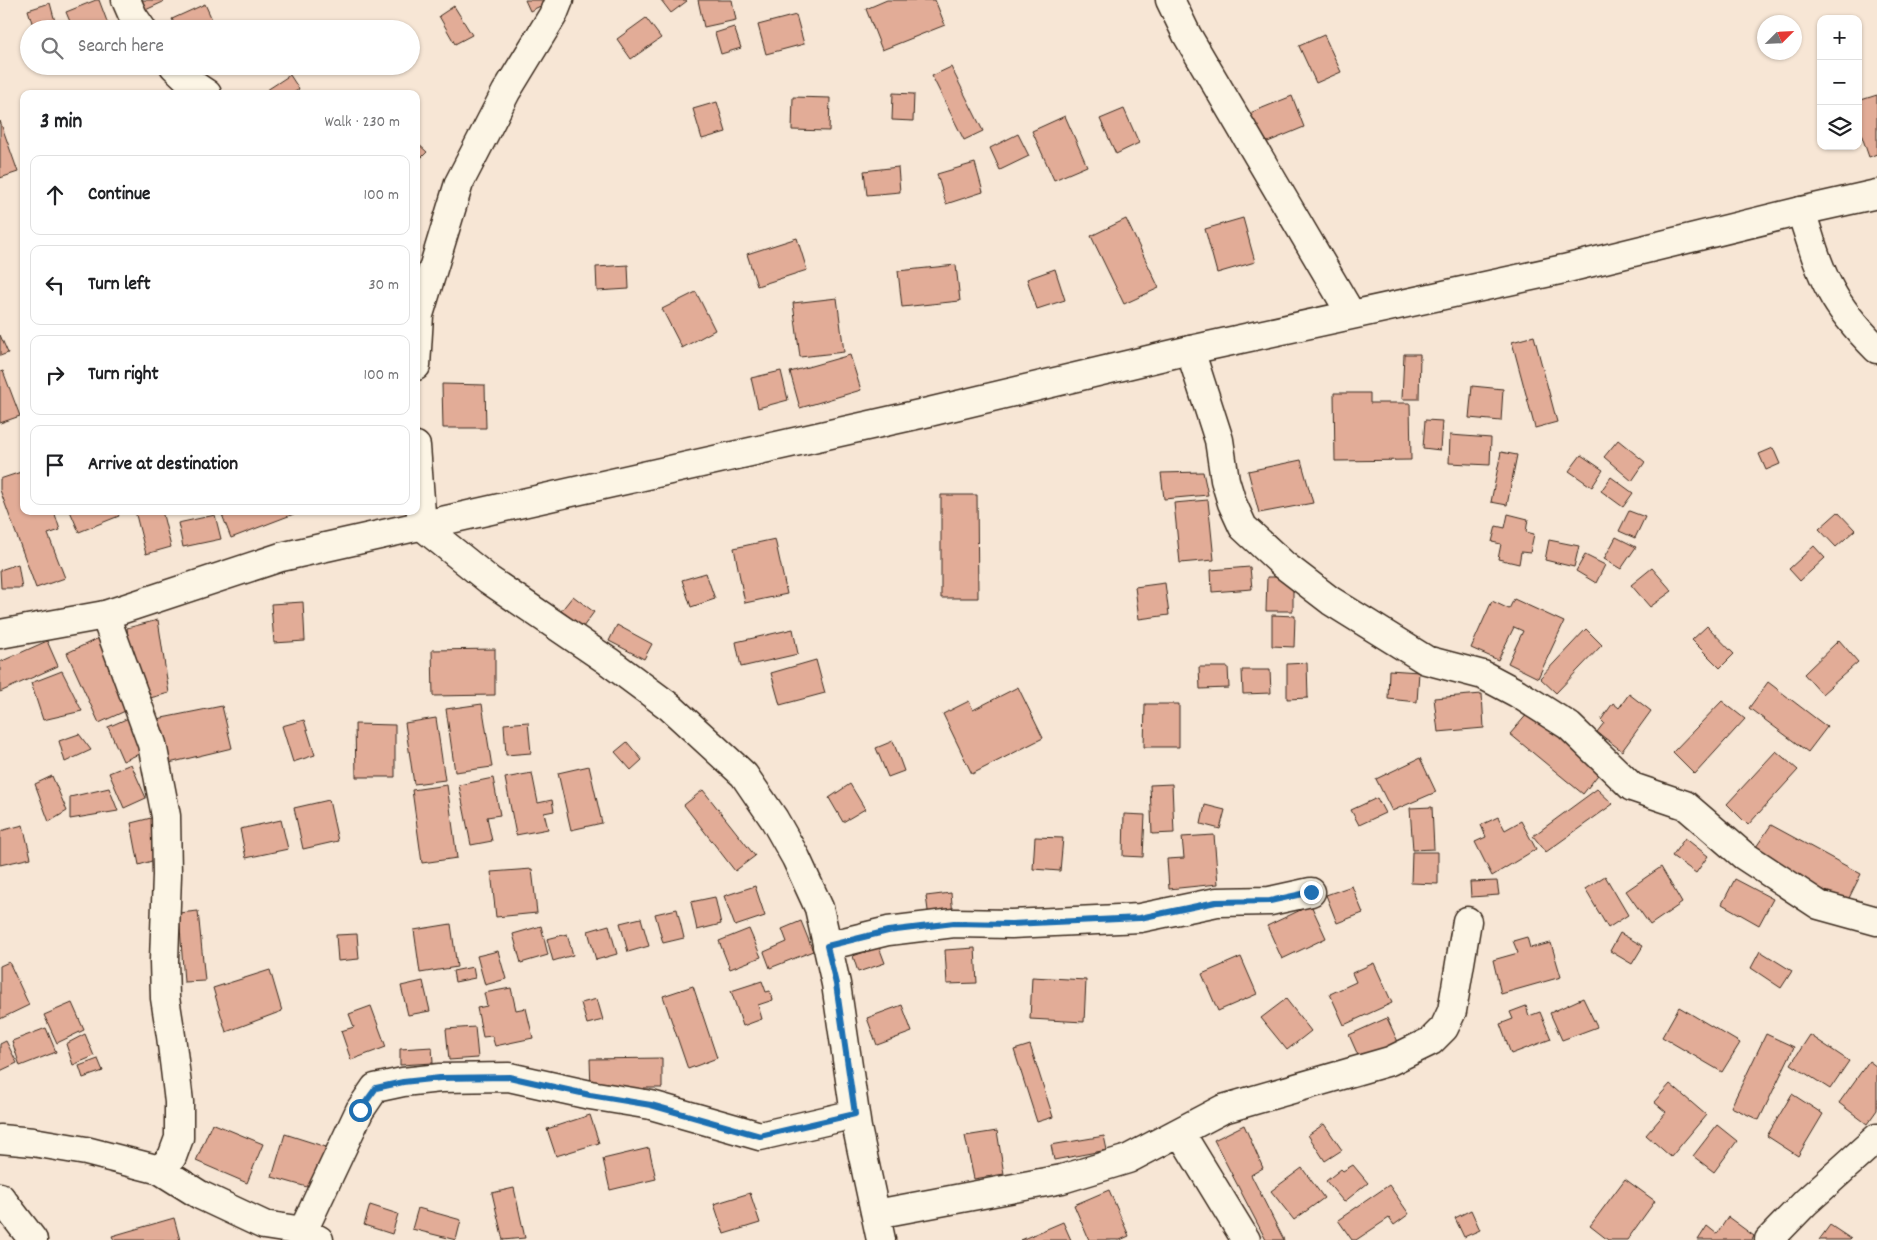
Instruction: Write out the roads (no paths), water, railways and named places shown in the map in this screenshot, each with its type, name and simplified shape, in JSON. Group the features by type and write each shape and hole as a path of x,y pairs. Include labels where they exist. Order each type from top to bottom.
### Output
{"street":[{"path":"126,0 136,20"},
{"path":"420,305 459,183 506,92 553,15 559,0"},
{"path":"1170,0 1187,35 1351,314"},
{"path":"183,75 201,90"},
{"path":"0,634 105,615 281,558 919,414 1190,350 1564,269 1877,194"},
{"path":"1801,211 1815,256 1832,292 1865,337 1877,350"},
{"path":"1190,350 1218,440 1225,480 1232,503 1244,527 1284,565 1331,601 1426,660 1483,675 1517,693 1569,726 1632,787 1685,805 1743,856 1819,905 1877,922"},
{"path":"420,499 422,526 489,580 608,660 670,706 744,775 774,819 796,858 819,908 836,984 855,1114 881,1240"},
{"path":"105,615 152,744 166,816 165,998 178,1102 179,1138 172,1157 160,1170"},
{"path":"827,946 888,931 954,923 1011,924 1140,918 1216,902 1270,901 1311,892"},
{"path":"876,1214 1062,1179 1128,1159 1223,1109 1390,1061 1431,1041 1444,1028 1452,1011 1467,921"},
{"path":"0,1139 33,1142 86,1151 160,1170 200,1195 264,1225 311,1235 360,1110 376,1088 403,1082 440,1078 509,1077 590,1095 651,1105 760,1136 855,1114"},
{"path":"1180,1132 1246,1240"},
{"path":"1769,1240 1806,1202 1877,1138"},
{"path":"0,1196 33,1240"}]}
